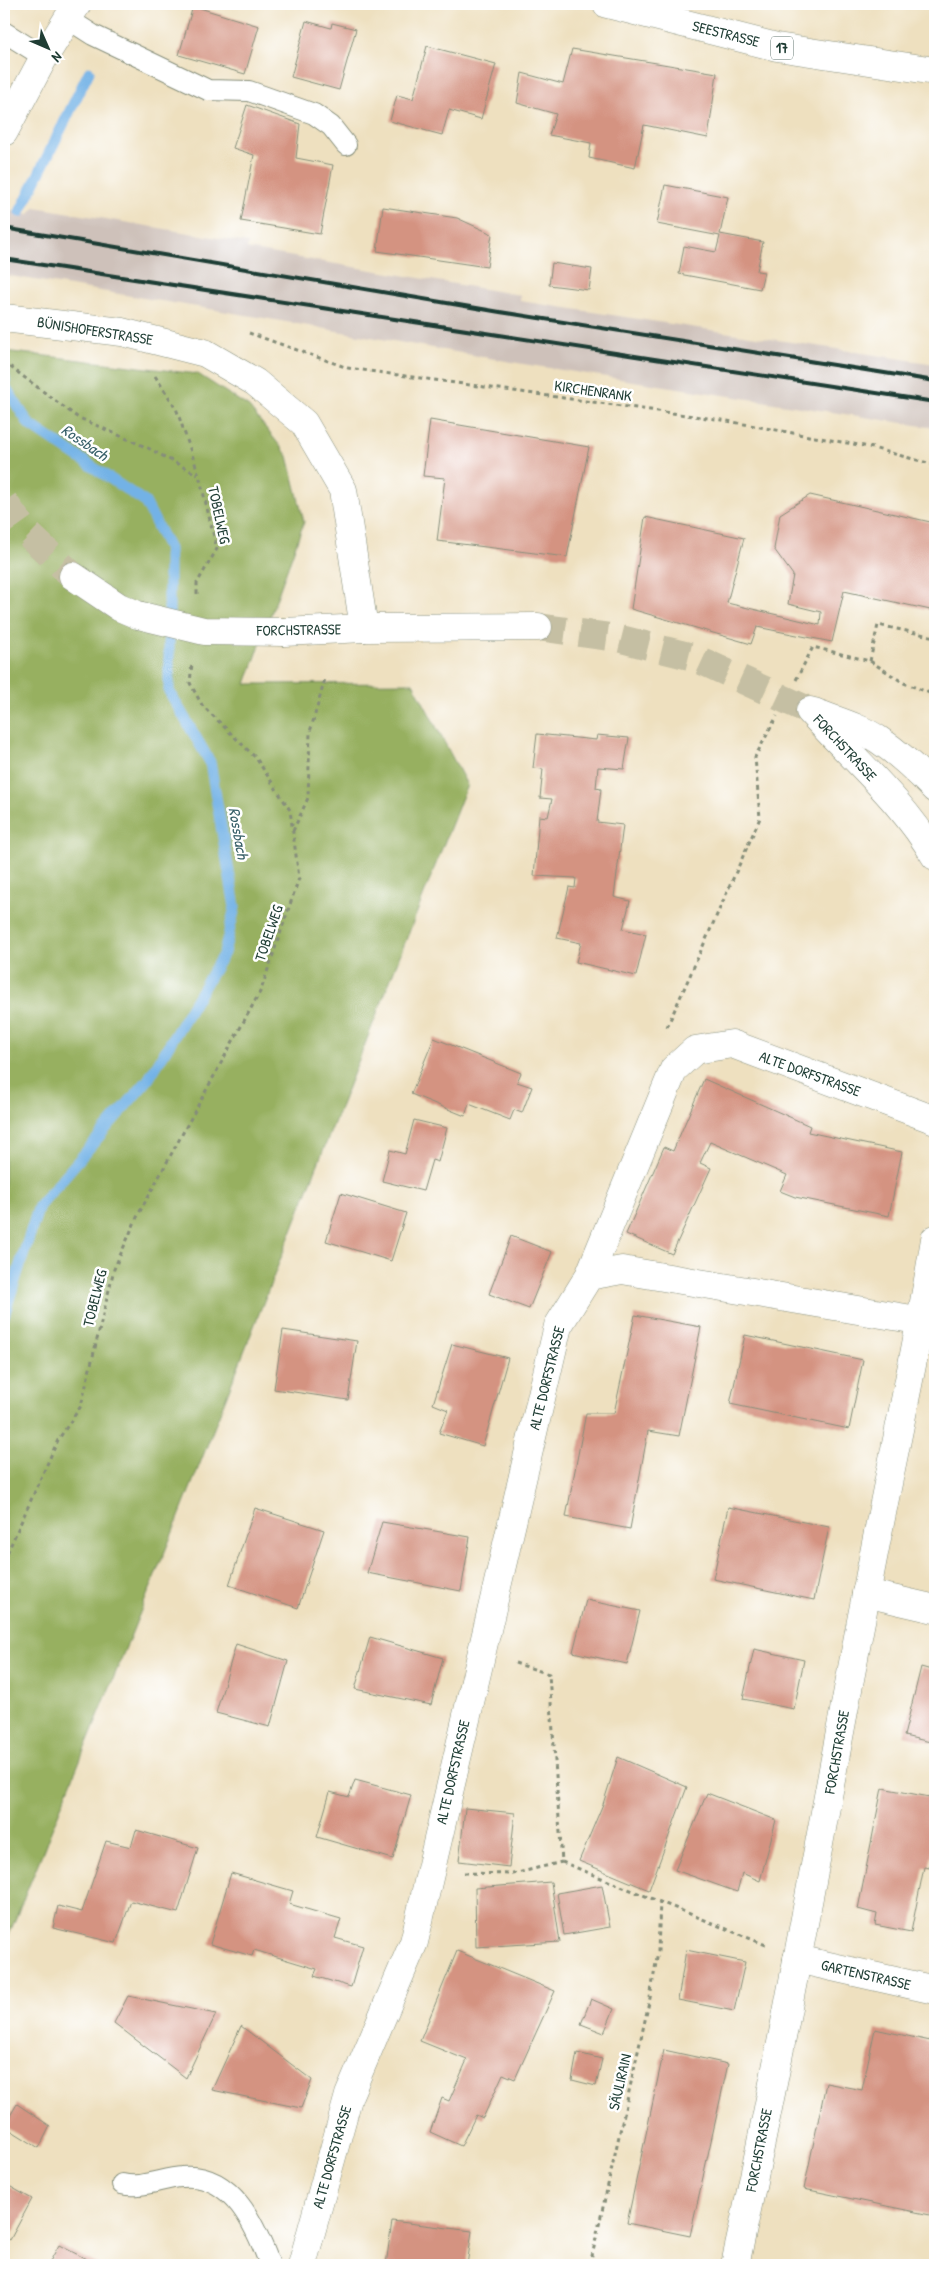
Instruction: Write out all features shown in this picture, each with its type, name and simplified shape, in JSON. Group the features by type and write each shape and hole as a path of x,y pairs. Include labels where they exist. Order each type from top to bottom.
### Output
{"street":[{"name":"SEESTRASSE","path":"607,4 632,12 777,47 935,71"},
{"path":"4,132 44,57 73,11"},
{"name":"BÜNISHOFERSTRASSE","path":"4,318 122,332 205,352 255,382 304,423 343,490 364,628"},
{"name":"FORCHSTRASSE","path":"73,576 112,602 138,615 204,632 284,632 364,628 538,627"},
{"name":"FORCHSTRASSE","path":"935,789 907,761 879,740 864,731 810,711 895,803 927,842 935,856"},
{"name":"ALTE DORFSTRASSE","path":"302,2265 349,2095 414,1942 558,1326 590,1276 674,1069 695,1050 732,1044 935,1120"},
{"name":"FORCHSTRASSE","path":"735,2265 806,1917 866,1594 929,1321 935,1239"},
{"path":"590,1276 622,1270 929,1321"},
{"path":"866,1594 935,1609"},
{"name":"GARTENSTRASSE","path":"796,1959 935,1990"}],"lane":[{"path":"73,11 94,35 208,90 249,90 314,114 331,126 346,145"},
{"path":"4,32 44,57"},
{"path":"122,2184 133,2187 184,2176 206,2180 223,2189 234,2197 248,2213 270,2265"}],"path":[{"name":"KIRCHENRANK","path":"249,333 348,368 722,420 869,447 935,465"},
{"path":"4,362 77,417 148,448 199,475"},
{"name":"TOBELWEG","path":"152,370 176,408 199,475 217,549 197,583 196,603"},
{"path":"870,661 878,625 935,637"},
{"path":"795,681 813,647 870,661 904,683 935,695"},
{"name":"TOBELWEG","path":"4,1560 58,1440 80,1406 114,1268 138,1215 261,990 299,878 290,810 256,758 202,705 190,682 192,653"},
{"path":"293,832 308,798 310,732 325,678"},
{"path":"674,1069 662,1038 760,818 755,757 777,715"},
{"path":"481,1652 549,1674 562,1862"},
{"path":"430,1872 513,1874 562,1862 770,1947"},
{"name":"SÄULIRAIN","path":"590,2265 650,1998 658,1951 660,1901"}],"shaded area":[{"path":"35,207 248,243 247,249 520,295 520,301 935,364 935,428 523,364 258,317 4,275 4,210 29,214"}],"green space":[{"path":"4,351 198,374 249,407 288,456 304,522 246,684 413,683 467,785 179,1517 4,1947"}],"building":[{"path":"193,6 259,26 245,74 179,55"},
{"path":"306,21 331,28 332,23 356,29 339,90 291,77"},
{"path":"427,46 496,64 481,119 449,110 442,135 390,121 397,95 413,99"},
{"path":"572,49 717,73 708,138 644,125 635,168 589,158 591,143 549,135 556,114 517,103 522,73 563,84"},
{"path":"247,105 300,124 296,158 333,165 320,234 241,221 254,155 233,148"},
{"path":"665,185 728,197 720,234 763,242 757,271 764,272 760,289 679,274 684,246 716,252 720,236 657,224"},
{"path":"383,207 457,218 492,234 487,267 377,251"},
{"path":"552,263 592,269 589,290 549,285"},
{"path":"430,420 589,447 567,557 437,541 445,478 423,476"},
{"path":"810,495 935,523 935,611 844,591 832,642 757,627 751,644 631,609 645,517 744,538 727,603 820,625 821,612 788,604 793,575 774,549 780,514"},
{"path":"537,734 596,740 597,735 629,738 624,769 598,767 596,788 601,789 597,822 623,825 614,897 630,901 623,929 646,934 636,976 576,962 581,943 557,938 569,887 575,888 576,878 534,876 539,816 548,817 552,799 540,798 543,769 533,768"},
{"path":"434,1038 521,1073 517,1082 532,1087 522,1113 514,1110 510,1120 469,1104 465,1116 411,1094"},
{"path":"704,1079 810,1126 808,1132 902,1152 889,1216 795,1197 780,1191 787,1175 710,1142 700,1163 711,1168 672,1254 626,1234 664,1147 673,1151"},
{"path":"414,1120 447,1128 438,1162 432,1160 423,1191 382,1181 390,1150 405,1154"},
{"path":"341,1193 406,1213 391,1261 326,1241"},
{"path":"511,1236 552,1252 529,1309 489,1294"},
{"path":"635,1315 701,1327 679,1436 648,1431 630,1529 566,1517 586,1413 614,1413"},
{"path":"283,1330 357,1341 348,1400 274,1389"},
{"path":"745,1335 863,1360 849,1429 730,1404"},
{"path":"452,1344 508,1358 483,1446 439,1433 448,1410 433,1404"},
{"path":"728,1507 829,1527 814,1600 713,1579"},
{"path":"255,1508 324,1530 298,1608 229,1585"},
{"path":"382,1522 470,1537 461,1591 367,1573"},
{"path":"586,1600 640,1611 627,1664 573,1652"},
{"path":"370,1637 443,1658 431,1705 355,1689"},
{"path":"236,1644 288,1661 270,1727 216,1713"},
{"path":"754,1649 804,1660 794,1709 743,1699"},
{"path":"921,1667 935,1671 935,1743 904,1736"},
{"path":"618,1757 687,1787 649,1890 579,1861 603,1804"},
{"path":"355,1780 411,1795 393,1859 317,1837 330,1792 349,1797"},
{"path":"882,1788 935,1798 935,1840 929,1868 924,1867 911,1932 875,1925 877,1914 858,1909"},
{"path":"707,1793 776,1820 760,1881 742,1873 737,1892 675,1870"},
{"path":"465,1808 515,1813 509,1867 459,1861"},
{"path":"136,1830 198,1848 178,1913 131,1901 116,1943 53,1928 58,1906 82,1912 106,1841 131,1847"},
{"path":"231,1873 293,1891 289,1904 341,1919 335,1938 363,1946 351,1987 314,1976 317,1969 254,1950 252,1956 210,1944"},
{"path":"551,1882 560,1942 476,1947 475,1888"},
{"path":"602,1885 610,1927 564,1935 557,1893"},
{"path":"686,1950 745,1962 734,2011 678,2000"},
{"path":"457,1951 555,1991 515,2079 503,2074 483,2118 476,2115 461,2146 430,2132 442,2098 449,2101 467,2060 420,2041"},
{"path":"128,1996 216,2014 186,2078 114,2023"},
{"path":"591,1999 614,2009 604,2033 581,2024"},
{"path":"241,2026 312,2080 301,2108 212,2090"},
{"path":"875,2029 935,2042 935,2216 804,2189 826,2083 862,2090"},
{"path":"664,2050 728,2064 690,2236 627,2223"},
{"path":"577,2053 602,2059 596,2086 572,2080"},
{"path":"17,2104 50,2126 39,2148 4,2126"},
{"path":"4,2183 32,2199 10,2240 4,2236"},
{"path":"392,2221 472,2231 467,2265 386,2265"},
{"path":"59,2245 98,2265 48,2265"}],"waterway":[{"name":"Rossbach","path":"20,212 89,72"},
{"name":"Rossbach","path":"4,373 6,388 29,424 145,502 169,549 169,691 210,762 235,907 224,953 148,1080 39,1206 4,1315"}],"tunnel":[{"path":"4,502 24,530 73,576"},
{"path":"538,627 617,638 693,657 810,711"}],"railway":[{"path":"4,228 500,312 935,381"},
{"path":"4,259 935,402"}]}
